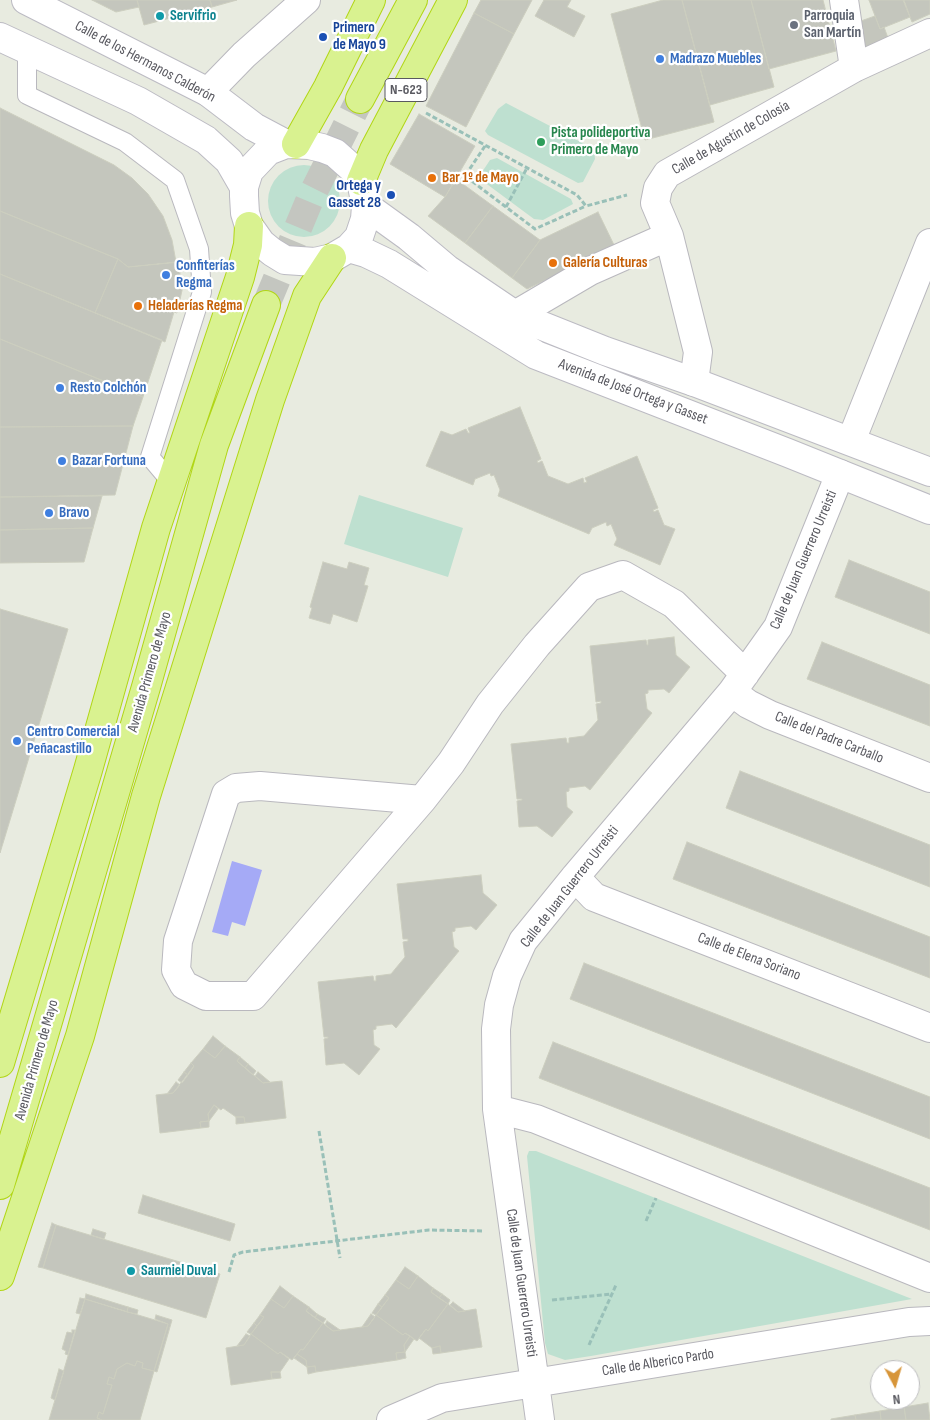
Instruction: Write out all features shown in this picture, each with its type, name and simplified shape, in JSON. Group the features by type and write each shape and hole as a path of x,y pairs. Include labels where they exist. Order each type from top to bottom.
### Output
{"highway":[{"path":"291,144 328,87 371,0"},
{"name":"N-623","path":"360,99 413,0"},
{"name":"N-623","path":"363,194 374,150 453,0"},
{"path":"0,1063 88,770 156,528 240,277 248,245 249,226"},
{"path":"0,1276 80,1036 146,796 270,400 307,296 340,253"},
{"name":"Avenida Primero de Mayo","path":"0,1185 146,688 214,445 266,305"}],"street":[{"name":"Calle de los Hermanos Calderón","path":"26,0 208,92 254,128 291,144"},
{"path":"208,92 244,55 306,0"},
{"path":"844,0 854,68"},
{"name":"Calle de Agustín de Colosía","path":"694,382 698,352 668,236 655,203 658,188 666,174 854,68 930,33"},
{"path":"0,36 138,101 206,140 229,162 244,187"},
{"path":"291,144 322,148 335,153 353,169 363,194 365,219 359,236 340,253 315,262 285,260 272,252 261,243 249,226 245,213 244,187 250,170 268,151 291,144"},
{"name":"Avenida de José Ortega y Gasset","path":"363,194 447,269 515,315 605,351 694,382 930,472"},
{"path":"515,315 590,271 668,236"},
{"path":"851,441 930,243"},
{"name":"Avenida de José Ortega y Gasset","path":"340,253 366,253 389,264 536,355 930,510"},
{"name":"Calle de Juan Guerrero Urreisti","path":"540,1420 496,1108 496,1029 499,1005 506,976 523,941 575,876 738,683 778,627 840,474"},
{"name":"Calle del Padre Carballo","path":"422,800 260,786 236,788 226,794 178,941 176,970 184,985 206,996 253,996 422,800 451,763 490,704 537,645 589,587 623,575 674,604 738,683 748,704 770,715 930,778"},
{"name":"Calle de Elena Soriano","path":"575,876 594,896 930,1028"},
{"path":"496,1108 536,1119 930,1278"},
{"name":"Calle de Alberico Pardo","path":"391,1420 442,1398 909,1322 930,1321"}],"lane":[{"path":"30,50 27,57 27,95 125,142 175,180 199,249 202,292 150,457 172,482"}],"path":[{"path":"401,99 577,195 586,206"},
{"path":"485,146 465,176 535,229 586,206 658,188"},
{"path":"506,207 527,168"},
{"path":"319,1131 340,1258"},
{"path":"229,1272 234,1255 243,1252 429,1230 484,1232"},
{"path":"585,1374 584,1356 616,1285"},
{"path":"524,1302 612,1294"}],"green space":[{"name":"Pista polideportiva Primero de Mayo","path":"506,103 594,149 595,159 583,182 578,183 488,135 485,131 498,109"},
{"path":"497,158 571,199 573,204 543,220 534,219 480,179 480,175 490,160"},
{"path":"297,165 311,165 330,175 340,194 340,208 330,227 311,237 297,237 278,227 268,208 268,194 278,175"},
{"path":"359,495 463,528 448,577 344,544"},
{"path":"529,1151 536,1151 912,1299 565,1360 548,1354 545,1343 527,1156"}],"water":[{"path":"232,861 262,870 245,926 232,922 228,936 212,932"}],"building":[{"path":"92,0 137,0 139,7 116,12"},
{"name":"Servifrio","path":"137,0 210,0 212,7 144,25"},
{"path":"210,0 237,0 212,7"},
{"path":"481,0 532,0 514,34 474,13"},
{"path":"544,0 571,0 567,7 585,16 574,37 535,16"},
{"name":"Madrazo Muebles","path":"663,0 682,0 714,122 645,140 611,14"},
{"path":"682,0 751,0 774,87 710,105"},
{"name":"Parroquia San Martín","path":"751,0 823,0 836,51 769,69"},
{"path":"869,0 904,0 910,17 880,29"},
{"path":"903,0 930,0 930,14 912,22"},
{"path":"474,13 514,34 466,127 426,106"},
{"path":"875,16 880,29 884,27 888,38 857,52 858,22"},
{"path":"0,108 114,165 132,178 148,194 163,216 172,240 176,262 128,267 118,259 0,211"},
{"path":"419,114 475,146 445,197 390,164"},
{"path":"456,179 493,206 465,243 428,216 445,197"},
{"path":"493,206 540,240 512,278 465,243"},
{"path":"0,211 118,259 95,313 0,274"},
{"name":"Galería Culturas","path":"598,212 615,247 527,289 512,278 540,240"},
{"name":"Heladerías Regma","path":"118,259 128,267 180,262 180,286 183,286 177,313 174,312 165,342 95,313"},
{"path":"0,274 162,340 143,397 0,339"},
{"name":"Resto Colchón","path":"0,339 143,397 133,426 0,427"},
{"path":"520,407 541,459 537,461 538,463 542,461 548,476 568,484 583,478 584,483 587,482 585,478 637,456 658,508 653,510 654,512 658,510 664,525 675,529 660,565 614,545 617,539 611,524 607,526 606,522 592,528 589,534 498,496 500,490 494,475 491,476 490,473 475,479 473,485 426,466 441,431 452,435 466,429 470,433 468,428"},
{"name":"Bazar Fortuna","path":"133,426 115,495 0,497 0,427"},
{"name":"Bravo","path":"102,496 93,528 0,530 0,497"},
{"path":"93,528 84,562 0,563 0,530"},
{"path":"849,560 930,592 930,634 835,597"},
{"path":"323,562 347,569 349,562 369,568 364,585 368,586 357,622 333,614 330,624 309,618 312,608 310,607"},
{"name":"Centro Comercial Peñacastillo","path":"0,609 68,629 0,853"},
{"path":"674,637 676,655 690,667 669,693 664,689 648,690 648,693 645,694 647,709 652,713 590,790 585,786 569,788 569,791 566,792 567,807 573,812 552,837 537,826 519,827 517,801 522,799 517,799 511,744 566,738 567,743 569,743 569,738 584,736 598,720 596,704 601,703 601,701 596,702 590,646 646,640 648,645 648,640"},
{"path":"822,642 930,685 930,726 807,679"},
{"path":"740,771 930,845 930,887 726,808"},
{"path":"687,842 930,937 930,978 673,879"},
{"path":"481,875 483,893 497,905 476,930 471,926 455,928 455,931 452,932 454,947 459,951 396,1028 392,1024 376,1026 376,1029 373,1030 374,1045 380,1049 359,1075 344,1063 326,1065 324,1039 328,1037 324,1037 318,982 373,976 374,981 376,981 376,976 391,974 405,957 403,942 408,941 408,939 403,939 397,884"},
{"path":"584,963 930,1097 930,1139 570,999"},
{"path":"213,1036 225,1046 215,1058 203,1049"},
{"path":"553,1042 930,1188 930,1230 539,1078"},
{"path":"225,1046 240,1057 237,1061 263,1083 282,1081 286,1118 245,1123 244,1117 236,1117 223,1108 221,1110 214,1105 208,1114 209,1121 200,1122 201,1128 160,1133 156,1095 173,1093 194,1066 191,1063 203,1049 215,1058"},
{"path":"240,1057 248,1064 245,1068 237,1061"},
{"path":"191,1063 194,1066 188,1075 184,1072"},
{"path":"248,1064 256,1071 253,1075 245,1068"},
{"path":"184,1072 188,1075 182,1083 178,1080"},
{"path":"258,1072 270,1082 263,1083 255,1076"},
{"path":"176,1082 180,1085 173,1093 167,1094"},
{"path":"214,1105 218,1109 209,1121 208,1114"},
{"path":"236,1117 244,1117 245,1123 236,1124"},
{"path":"209,1121 209,1127 201,1128 200,1122"},
{"path":"143,1195 235,1224 230,1241 138,1213"},
{"path":"52,1223 56,1225 43,1268 38,1267"},
{"name":"Saurniel Duval","path":"56,1225 220,1274 206,1318 43,1268"},
{"path":"93,1229 106,1233 104,1239 91,1235"},
{"path":"405,1267 418,1276 409,1289 396,1280"},
{"path":"418,1276 433,1288 431,1292 448,1304 428,1331 426,1329 417,1341 405,1333 403,1335 376,1315 389,1298 385,1295 396,1280 409,1289"},
{"path":"280,1286 293,1296 284,1308 271,1299"},
{"path":"433,1288 442,1294 439,1298 431,1292"},
{"path":"86,1294 128,1307 127,1312 85,1299"},
{"path":"442,1294 450,1300 448,1304 439,1298"},
{"path":"385,1295 389,1298 382,1307 378,1304"},
{"path":"293,1296 309,1307 306,1311 323,1323 303,1350 301,1349 292,1360 280,1352 278,1354 251,1334 264,1317 260,1315 271,1299 284,1308"},
{"path":"80,1298 85,1299 80,1314 76,1313"},
{"path":"85,1299 168,1324 154,1371 142,1368 143,1363 137,1361 135,1366 127,1363 117,1369 114,1379 109,1377 107,1384 112,1385 103,1414 99,1412 97,1418 102,1420 49,1420"},
{"path":"453,1302 465,1311 458,1312 450,1305"},
{"path":"378,1304 382,1307 376,1315 372,1313"},
{"path":"448,1304 458,1312 476,1309 482,1347 441,1353 440,1346 432,1348 419,1338 426,1329 428,1331"},
{"path":"128,1307 138,1310 137,1314 127,1312"},
{"path":"309,1307 317,1314 315,1318 306,1311"},
{"path":"317,1314 326,1319 323,1323 315,1318"},
{"path":"371,1314 375,1317 368,1326 362,1327"},
{"path":"156,1315 172,1320 157,1372 154,1371 168,1324 155,1319"},
{"path":"260,1315 264,1317 257,1326 254,1323"},
{"path":"376,1315 403,1335 405,1333 410,1336 404,1345 405,1352 396,1353 397,1360 316,1372 315,1366 307,1367 306,1360 297,1354 301,1349 303,1350 323,1323 333,1331 362,1327 368,1326"},
{"path":"327,1321 340,1330 333,1331 325,1325"},
{"path":"254,1323 257,1326 251,1334 247,1332"},
{"path":"72,1330 75,1330 68,1355 62,1349 67,1332 72,1333"},
{"path":"246,1334 250,1336 244,1345 237,1346"},
{"path":"251,1334 278,1354 280,1352 289,1359 280,1372 271,1372 272,1379 231,1385 226,1348 244,1345"},
{"path":"410,1336 414,1339 405,1352 404,1345"},
{"path":"440,1346 441,1353 433,1354 432,1348"},
{"path":"405,1352 406,1358 397,1360 396,1353"},
{"path":"297,1354 306,1360 307,1367 294,1358"},
{"path":"137,1361 143,1363 142,1368 154,1371 140,1420 102,1420 97,1418 99,1412 103,1414 112,1385 107,1384 109,1377 114,1379 117,1369 127,1363 135,1366"},
{"path":"315,1366 316,1372 308,1374 307,1367"},
{"path":"59,1369 64,1371 55,1400 51,1398"},
{"path":"271,1372 280,1372 281,1378 272,1379"},
{"path":"928,1403 930,1420 906,1420 904,1410 920,1410 920,1404"},
{"path":"904,1410 906,1420 881,1420 880,1411"},
{"path":"880,1411 881,1420 856,1420 855,1415"},
{"path":"855,1415 856,1420 831,1420 831,1419"}],"tunnel":[{"path":"266,305 310,199 360,99"}],"place":[{"name":"Servifrio","path":"160,16"},
{"name":"Parroquia San Martín","path":"794,25"},
{"name":"Primero de Mayo 9","path":"323,37"},
{"name":"Madrazo Muebles","path":"660,59"},
{"name":"Pista polideportiva Primero de Mayo","path":"541,142"},
{"name":"Bar 1º de Mayo","path":"432,178"},
{"name":"Ortega y Gasset 28","path":"391,195"},
{"name":"Galería Culturas","path":"553,263"},
{"name":"Confiterías Regma","path":"166,275"},
{"name":"Heladerías Regma","path":"138,306"},
{"name":"Resto Colchón","path":"60,388"},
{"name":"Bazar Fortuna","path":"62,461"},
{"name":"Bravo","path":"49,513"},
{"name":"Centro Comercial Peñacastillo","path":"17,741"},
{"name":"Saurniel Duval","path":"131,1271"}]}
